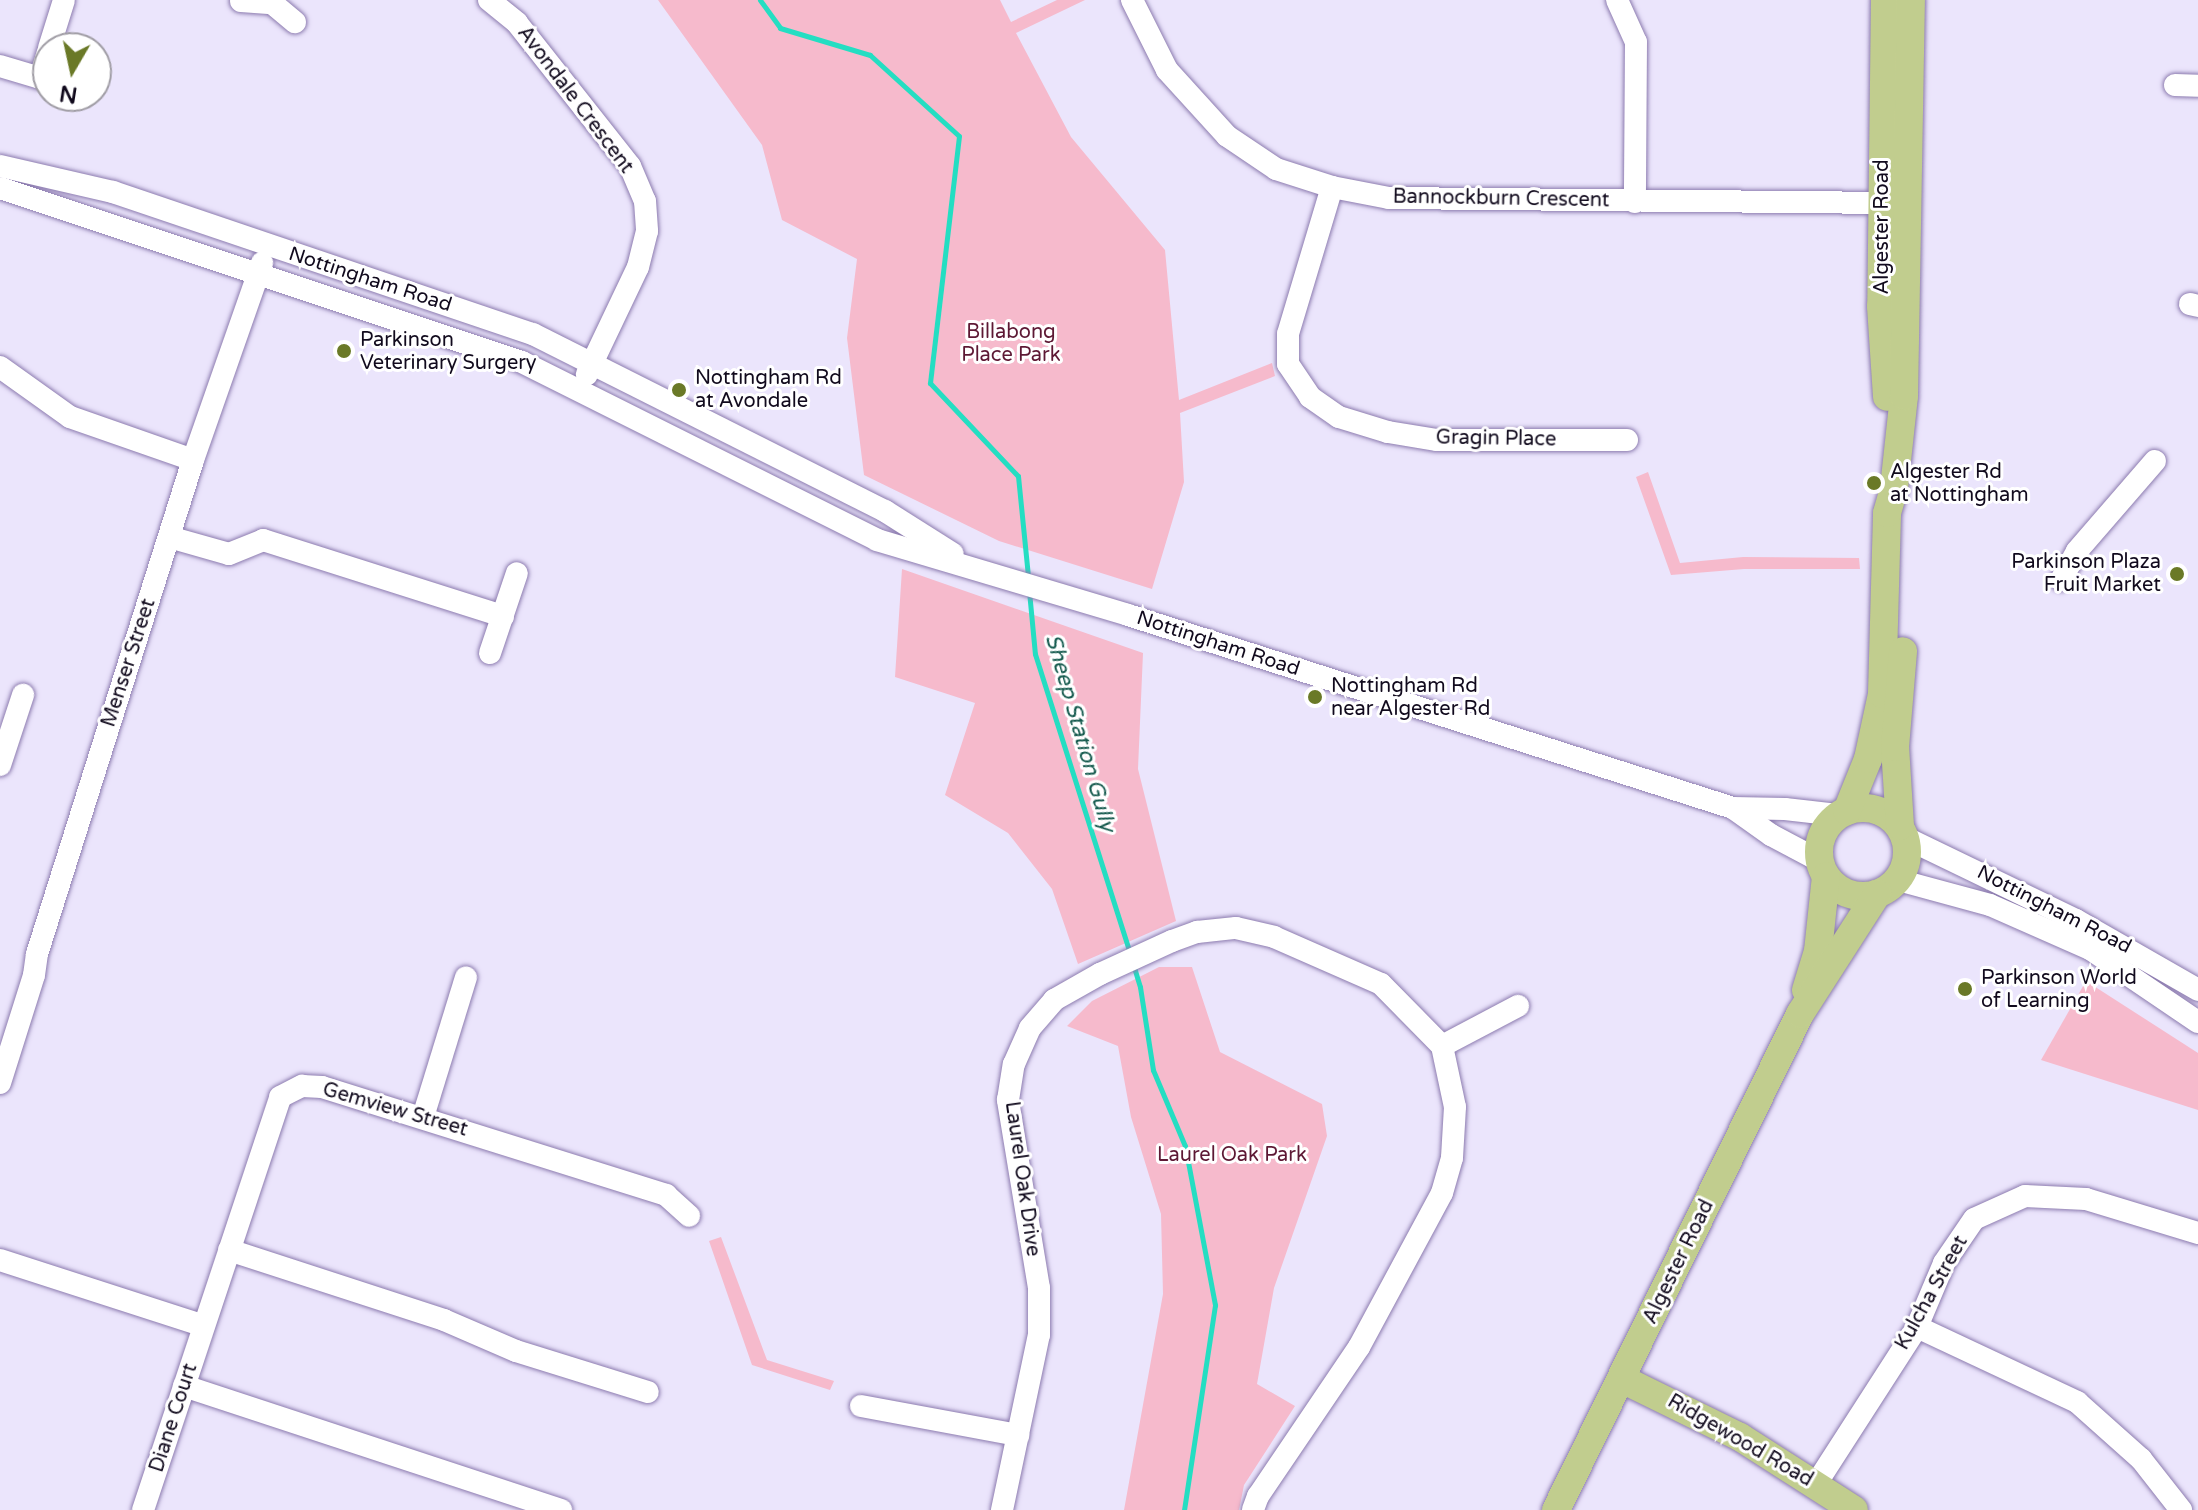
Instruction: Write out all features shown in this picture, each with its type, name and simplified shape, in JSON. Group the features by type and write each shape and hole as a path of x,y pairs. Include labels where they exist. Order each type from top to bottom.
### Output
{"main road":[{"name":"Algester Road","path":"1885,0 1895,203"},
{"name":"Algester Road","path":"1842,813 1868,759 1879,717 1887,513 1894,488 1895,454 1887,396 1881,306 1895,203 1911,0"},
{"name":"Algester Road","path":"1894,488 1901,513 1903,640 1895,747 1903,832"},
{"path":"1876,809 1903,832 1908,852 1888,887 1849,894 1823,869 1822,835 1842,813 1876,809"},
{"name":"Algester Road","path":"1800,1014 1818,951 1823,869"},
{"name":"Algester Road","path":"1556,1510 1800,1014 1888,887"},
{"name":"Ridgewood Road","path":"1622,1379 1740,1437 1854,1510"}],"street":[{"path":"54,32 64,0"},
{"name":"Avondale Crescent","path":"489,0 517,23 630,166 645,201 647,231 638,267 580,389"},
{"name":"Bannockburn Crescent","path":"1132,0 1167,70 1227,136 1276,169 1332,187 1389,198 1895,203"},
{"path":"1617,0 1636,42 1635,202"},
{"path":"241,1 273,2 295,22"},
{"path":"0,66 32,75"},
{"path":"2175,85 2198,86"},
{"name":"Nottingham Road","path":"0,166 113,192 533,334 885,511 978,569"},
{"name":"Gragin Place","path":"1332,187 1288,334 1288,364 1310,397 1339,417 1388,432 1437,440 1627,440"},
{"name":"Nottingham Road","path":"0,188 522,362 877,540 1128,615 1733,808 1842,813"},
{"name":"Menser Street","path":"0,1083 34,975 37,954 193,460 268,246"},
{"path":"0,367 70,417 193,460"},
{"path":"2061,580 2077,551 2155,461"},
{"path":"169,537 229,554 263,540 503,616"},
{"path":"490,653 517,573"},
{"path":"0,765 4,739 23,695"},
{"name":"Nottingham Road","path":"1733,808 1823,869"},
{"name":"Nottingham Road","path":"1903,832 2076,920 2198,990"},
{"name":"Nottingham Road","path":"1888,887 1990,905 2090,949 2198,1022"},
{"name":"Laurel Oak Drive","path":"1002,1510 1039,1335 1039,1304 1008,1100 1014,1064 1030,1028 1054,1000 1100,974 1197,932 1236,928 1274,937 1381,984 1442,1046"},
{"path":"423,1117 466,977"},
{"path":"1253,1510 1258,1496 1359,1347 1442,1193 1452,1158 1455,1107 1442,1046 1518,1006"},
{"name":"Gemview Street","path":"204,1326 280,1097 302,1086 322,1087 423,1117 666,1195 689,1216"},
{"name":"Kulcha Street","path":"1816,1484 1917,1327 1944,1263 1974,1219 2025,1196 2086,1199 2198,1233"},
{"path":"229,1250 444,1320 516,1351 648,1392"},
{"path":"0,1260 204,1326"},
{"name":"Diane Court","path":"143,1510 204,1326"},
{"path":"1917,1327 2077,1402 2141,1459 2181,1510"},
{"path":"184,1386 561,1510"},
{"path":"861,1406 1018,1435"}],"green space":[{"name":"Billabong Place Park","path":"658,0 1000,0 1011,22 1057,0 1085,0 1016,33 1071,137 1165,250 1179,400 1272,363 1275,376 1180,413 1184,482 1152,589 999,541 864,475 847,338 857,259 782,220 762,145"},
{"path":"1648,472 1680,563 1743,557 1859,558 1860,569 1744,569 1671,575 1636,477"},
{"path":"902,569 1143,653 1138,769 1176,921 1078,964 1052,889 1008,833 945,795 975,703 895,677"},
{"name":"Laurel Oak Park","path":"1159,967 1192,967 1220,1052 1322,1104 1327,1136 1274,1288 1257,1384 1295,1406 1244,1485 1239,1510 1124,1510 1163,1294 1161,1214 1131,1117 1118,1046 1067,1026 1092,1001"},
{"path":"2086,981 2198,1053 2198,1110 2041,1060"},
{"path":"721,1237 767,1360 834,1381 830,1390 752,1365 709,1241"}],"waterway":[{"name":"Sheep Station Gully","path":"760,0 780,28 870,55 959,136 930,383 1018,476 1028,577"},
{"name":"Sheep Station Gully","path":"1029,591 1035,654 1130,954"},
{"name":"Sheep Station Gully","path":"1133,964 1140,987 1153,1070 1185,1146 1215,1305 1184,1510"}],"place":[{"name":"Parkinson Veterinary Surgery","path":"344,351"},
{"name":"Nottingham Rd at Avondale","path":"679,390"},
{"name":"Algester Rd at Nottingham","path":"1874,483"},
{"name":"Parkinson Plaza Fruit Market","path":"2177,574"},
{"name":"Nottingham Rd near Algester Rd","path":"1315,697"},
{"name":"Parkinson World of Learning","path":"1965,989"}]}
